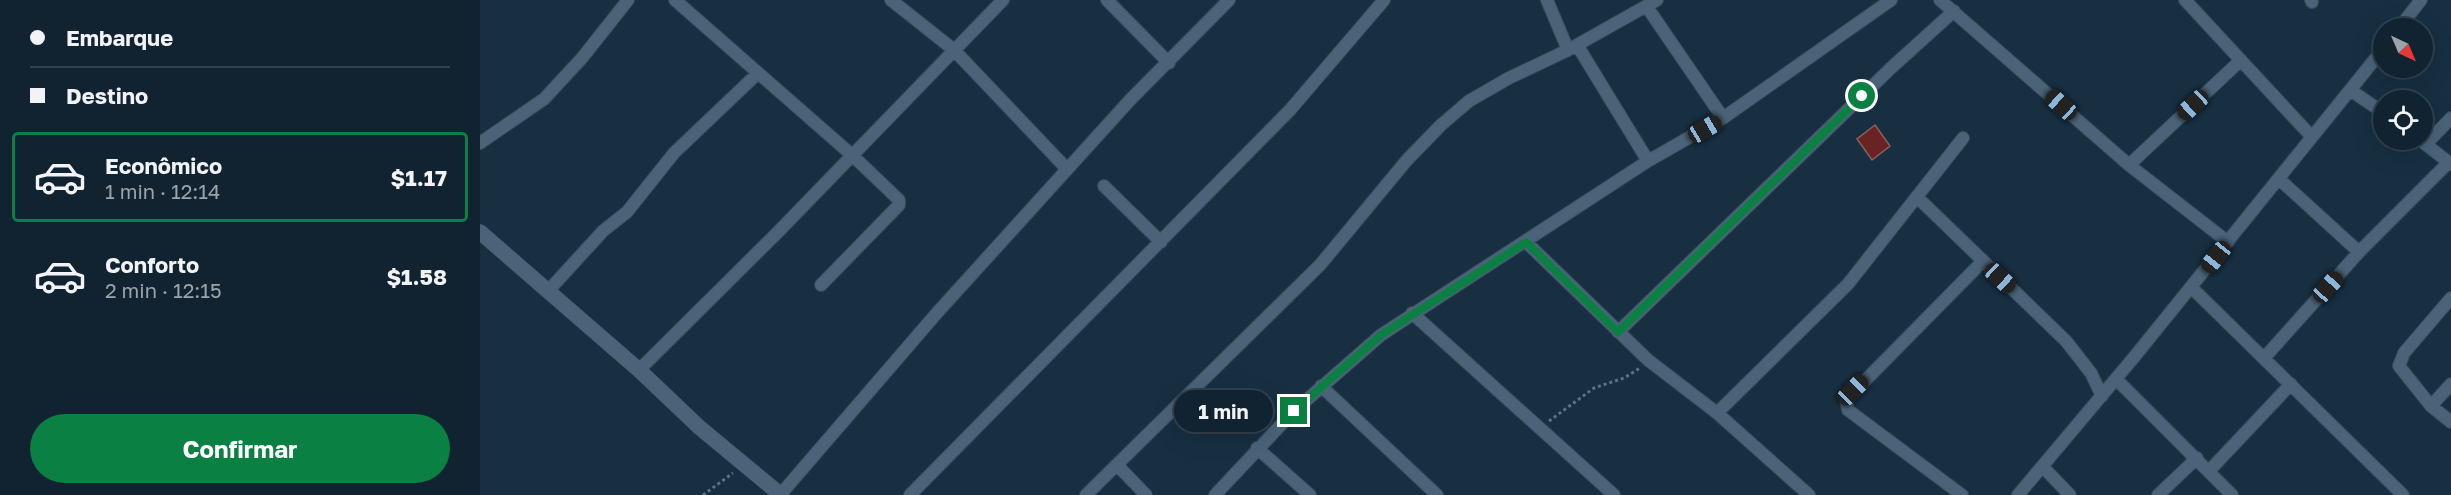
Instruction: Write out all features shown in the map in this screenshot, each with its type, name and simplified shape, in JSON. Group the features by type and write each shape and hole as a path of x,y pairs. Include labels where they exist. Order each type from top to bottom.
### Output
{"street":[{"path":"480,142 544,99 582,58 628,0"},
{"path":"675,0 853,156 900,203 821,285"},
{"path":"891,0 954,51 1067,169"},
{"path":"639,370 853,156 1004,0"},
{"path":"1107,0 1169,63"},
{"path":"480,232 781,495 936,314 1067,169 1130,100 1229,0"},
{"path":"910,495 1290,110 1384,0"},
{"path":"1547,0 1573,47 1648,161"},
{"path":"1215,495 1257,448 1356,354 1412,313 1526,242 1648,161 1724,118 1891,0"},
{"path":"1940,0 2129,165 2228,242"},
{"path":"2185,0 2312,137"},
{"path":"2406,18 2421,0"},
{"path":"1086,495 1320,265 1407,160 1441,125 1469,101 1652,3 1724,118"},
{"path":"1618,332 1953,11"},
{"path":"2129,165 2241,60"},
{"path":"2018,495 2116,379 2373,62"},
{"path":"549,290 603,231 627,212 674,153 757,74"},
{"path":"2350,90 2373,106"},
{"path":"2433,133 2451,118"},
{"path":"1717,413 1848,284 1963,138"},
{"path":"2265,357 2359,252 2450,163 2433,150"},
{"path":"2279,179 2359,252"},
{"path":"1104,186 1161,242"},
{"path":"1917,197 2080,356 2102,396"},
{"path":"1526,242 1648,360 1717,413 1809,495"},
{"path":"1962,495 1848,410 1846,400 1983,261"},
{"path":"2191,287 2265,357 2403,495"},
{"path":"2451,298 2400,359 2399,366 2432,406 2451,422"},
{"path":"1412,313 1539,430 1614,495"},
{"path":"2116,379 2232,495"},
{"path":"2209,471 2291,384"},
{"path":"2432,406 2451,384"},
{"path":"1321,386 1437,495"},
{"path":"1257,448 1310,495"},
{"path":"2158,495 2197,458"},
{"path":"1117,465 1146,495"},
{"path":"2043,467 2070,495"}],"path":[{"path":"1539,430 1578,397 1594,388 1624,378 1648,360"},
{"path":"703,495 744,465"}],"building":[{"path":"1875,125 1890,146 1872,160 1857,139"}],"route":[{"path":"1294,411 1356,354 1381,335 1526,242 1618,332 1862,96"}]}
